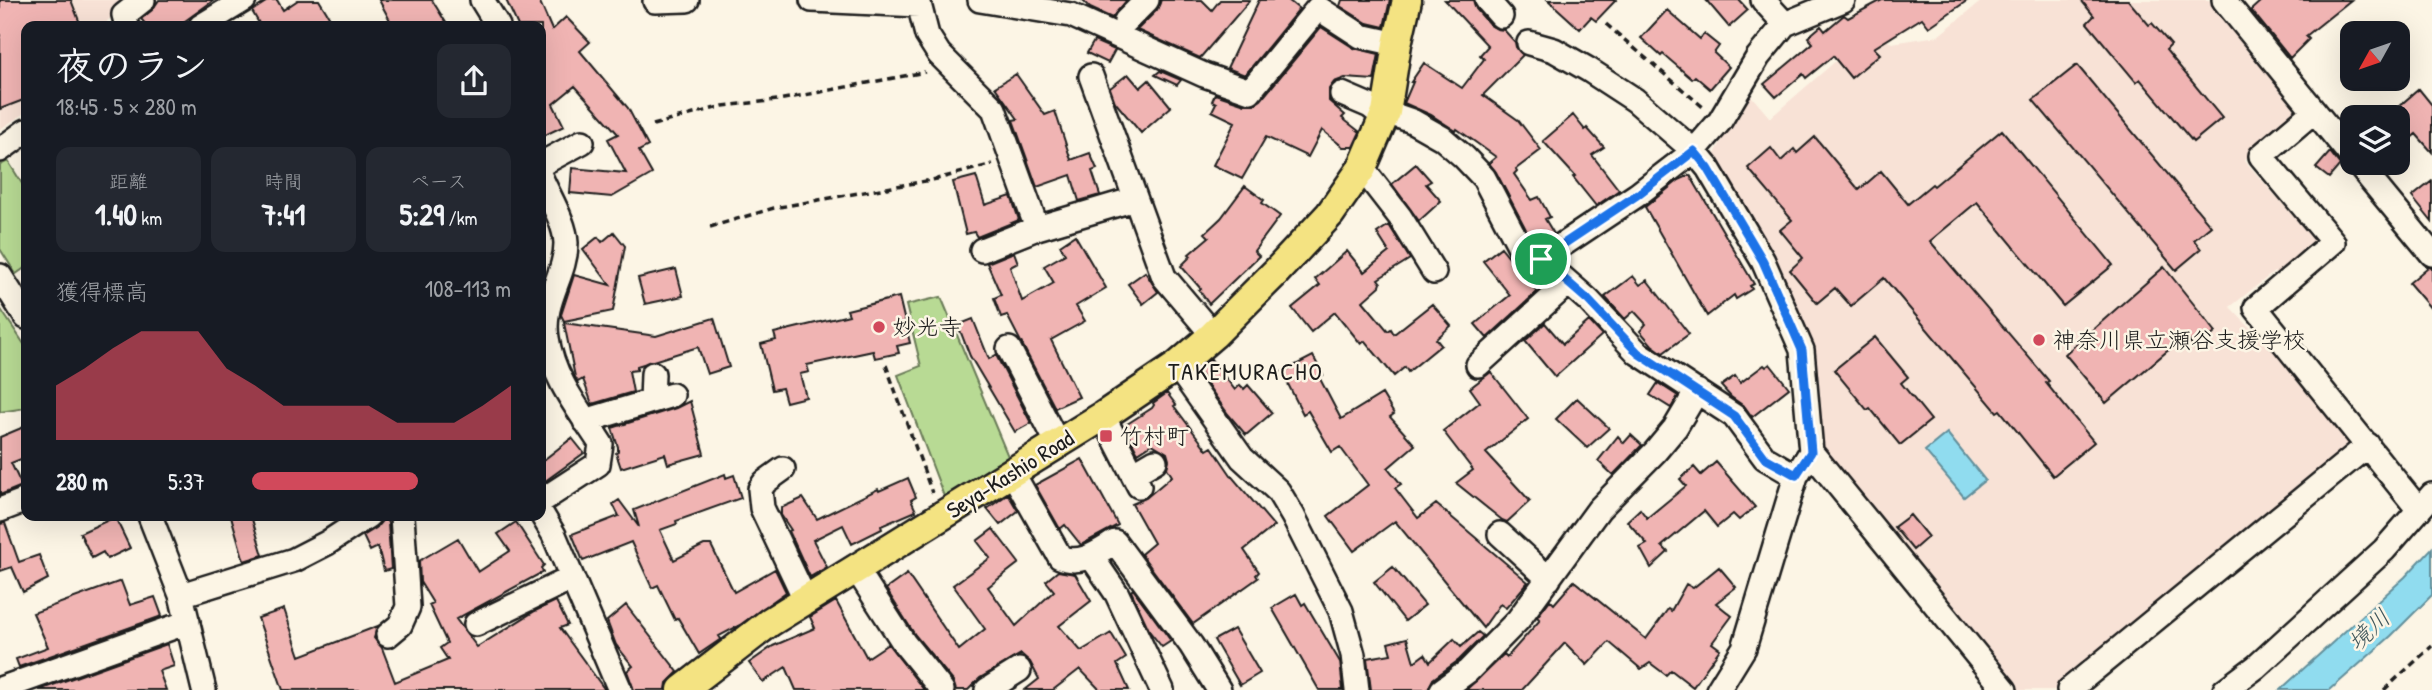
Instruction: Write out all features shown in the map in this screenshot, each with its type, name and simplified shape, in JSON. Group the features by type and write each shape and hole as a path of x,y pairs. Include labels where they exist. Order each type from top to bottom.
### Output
{"main road":[{"name":"Seya-Kashio Road","path":"682,690 770,622 1103,416 1177,366 1213,335 1330,214 1362,167 1385,115 1396,44 1407,0"}],"street":[{"path":"126,21 124,15 143,0"},
{"path":"482,0 495,21"},
{"path":"655,1 687,0"},
{"path":"812,0 918,2 927,35 939,54 994,109 1038,228"},
{"path":"980,0 1071,15 1204,75 1250,91 1318,8 1360,36 1396,44"},
{"path":"1126,21 1147,0"},
{"path":"1763,0 1785,24"},
{"path":"1541,259 1637,195 1694,151 1720,121 1758,57 1785,24 1843,0"},
{"path":"2224,0 2340,142"},
{"path":"214,21 238,12"},
{"path":"1529,43 1554,50 1589,69 1635,100 1694,151 1708,168 1763,261 1802,350 1811,452 2005,690"},
{"path":"1091,76 1164,277 1213,335"},
{"path":"1342,94 1385,115 1412,121 1443,138 1484,178 1521,249 1541,259 1638,353 1742,424 1765,458 1796,475"},
{"path":"2225,690 2256,667 2384,550 2426,502 2368,445 2256,307 2333,242 2262,156 2314,111"},
{"path":"0,150 21,135"},
{"path":"546,161 582,142"},
{"path":"1362,167 1400,217 1434,272"},
{"path":"2367,175 2432,254"},
{"path":"546,190 566,242 564,258 546,299 547,339 556,371 601,444 598,464 546,498"},
{"path":"982,250 1038,228 1135,199"},
{"path":"0,276 21,309"},
{"path":"1478,365 1568,283"},
{"path":"1009,349 1058,444"},
{"path":"1177,366 1242,458 1278,491 1293,516 1342,611 1353,655 1357,690"},
{"path":"585,421 662,398 653,374"},
{"path":"1442,690 1468,671 1518,620 1599,509 1675,428 1697,391"},
{"path":"1103,416 1136,480 1155,461"},
{"path":"2069,690 2368,445"},
{"path":"1718,690 1744,648 1796,475 1811,452"},
{"path":"783,469 760,489 762,508 806,601"},
{"path":"1012,472 1060,557 1069,561 1083,560 1115,542 1191,645 1219,690"},
{"path":"0,510 21,501"},
{"path":"152,521 181,595 204,690"},
{"path":"181,595 294,561 360,521"},
{"path":"388,635 400,625 408,607 402,521"},
{"path":"546,521 620,690"},
{"path":"1500,534 1549,579"},
{"path":"1091,556 1116,594 1162,690"},
{"path":"857,570 904,643 942,690"},
{"path":"476,624 572,578"},
{"path":"0,689 188,622"},
{"path":"987,690 1019,670"}],"path":[{"path":"1606,24 1720,121"},
{"path":"653,125 723,106 778,100 951,66"},
{"path":"710,227 774,208 937,179 1012,159"},
{"path":"886,365 941,517"},
{"path":"2385,690 2432,646"}],"shaded area":[{"path":"0,0 132,0 107,21 21,21 21,115 0,129"},
{"name":"神奈川県立瀬谷支援学校","path":"1983,0 2209,0 2298,113 2244,160 2317,243 2279,275 2274,272 2230,307 2255,333 2263,327 2350,436 2353,452 2054,690 2015,690 1824,453 1807,346 1715,167 1714,156 1747,91 1770,118 1868,33 1892,43 1938,36"}],"green space":[{"path":"8,161 21,182 21,270 16,274 0,249 0,165"},
{"path":"941,297 1010,461 945,499 898,375 921,366 906,305"},
{"path":"0,308 21,340 21,409 0,412"}],"water":[{"path":"1947,433 1985,480 1964,497 1925,451"},
{"name":"境川","path":"2432,548 2432,595 2391,636 2330,690 2280,690 2405,577"}],"building":[{"path":"0,0 71,0 79,21 21,21 21,101 0,109"},
{"path":"159,0 214,0 185,21 143,21 141,19"},
{"path":"269,0 277,0 283,10 298,0 319,0 332,21 258,21 252,11"},
{"path":"379,0 432,0 445,21 390,21"},
{"path":"506,0 539,0 552,30 566,17 590,42 580,51 628,108 648,146 639,151 652,174 612,197 570,193 572,168 626,173 608,139 618,134 575,86 553,104 564,126 546,135 546,21 516,21"},
{"path":"1082,0 1127,0 1112,18 1090,8"},
{"path":"1161,0 1202,0 1212,10 1220,0 1250,0 1200,58 1137,30 1157,10"},
{"path":"1259,0 1288,0 1299,9 1245,75 1227,68"},
{"path":"1342,0 1390,0 1384,27 1367,23 1340,6"},
{"path":"1445,0 1473,0 1476,9 1490,25 1504,30 1523,55 1483,95 1518,120 1541,150 1516,169 1514,174 1532,200 1539,197 1550,217 1545,219 1554,234 1540,243 1531,239 1489,163 1496,157 1457,129 1456,131 1431,115 1404,103 1411,82 1424,63 1462,88 1484,59 1480,55 1488,46"},
{"path":"1548,0 1616,0 1596,21 1591,17 1580,29"},
{"path":"1706,0 1739,0 1748,10 1729,27"},
{"path":"1882,0 1968,0 1929,27 1922,18 1874,48 1880,54 1851,78 1833,56 1806,78 1803,74 1776,97 1764,84 1813,43 1808,37 1821,26 1825,31 1844,15 1848,18"},
{"path":"2081,0 2128,0 2171,45 2166,50 2222,118 2193,142 2140,79 2136,82 2087,23 2094,16"},
{"path":"2262,0 2351,0 2306,36 2309,39 2290,58 2251,10"},
{"path":"1667,10 1700,39 1704,34 1719,46 1714,53 1729,67 1710,89 1695,76 1692,79 1641,38"},
{"path":"1321,27 1354,48 1379,54 1374,80 1345,78 1334,82 1329,89 1329,101 1345,115 1342,118 1360,132 1353,147 1343,147 1322,130 1308,157 1266,137 1242,179 1213,165 1235,122 1212,111 1216,103 1212,101 1215,94 1245,104 1255,104"},
{"path":"1094,41 1115,50 1108,63 1087,53"},
{"path":"2077,65 2211,226 2194,240 2201,249 2176,270 2033,100"},
{"path":"1160,71 1181,80 1177,85 1155,75"},
{"path":"1016,74 1045,115 1055,111 1071,160 1090,153 1097,169 1092,171 1100,195 1079,201 1071,175 1037,187 1013,120 1018,119 995,87"},
{"path":"1128,74 1140,88 1149,80 1171,107 1141,133 1115,102 1110,88"},
{"path":"2419,89 2432,105 2432,152 2416,134 2410,139 2410,105 2400,105"},
{"path":"1573,115 1604,147 1592,155 1619,190 1596,206 1573,177 1575,176 1543,141"},
{"path":"2002,130 2113,265 2063,306 1977,202 1930,241 2049,381 2046,383 2094,442 2053,476 2000,410 1997,412 1884,278 1851,306 1835,288 1817,303 1790,270 1803,258 1780,230 1792,220 1748,168 1771,148 1781,161 1794,149 1797,153 1815,137 1859,190 1881,171 1908,204"},
{"path":"2330,152 2340,165 2329,178 2316,168"},
{"path":"1416,164 1431,181 1426,184 1441,201 1419,221 1392,184"},
{"path":"1690,175 1754,284 1750,286 1752,289 1736,299 1734,295 1707,316 1645,207 1679,180"},
{"path":"976,176 985,205 1011,196 1019,220 977,237 974,232 966,234 953,182"},
{"path":"2432,181 2432,222 2412,197"},
{"path":"1245,186 1280,216 1254,251 1259,256 1209,304 1199,290 1201,289 1181,266 1191,256 1189,254 1209,237 1205,233 1221,218"},
{"path":"1389,225 1410,259 1378,279 1380,286 1363,301 1388,331 1391,329 1394,334 1432,304 1451,326 1436,339 1441,345 1408,372 1405,367 1394,376 1365,341 1361,344 1335,312 1311,332 1292,308 1320,285 1315,279 1347,251 1364,272 1389,252 1377,233"},
{"path":"614,232 625,246 613,311 564,321 561,315 574,275 610,285 583,249 598,237 602,242"},
{"path":"1075,235 1106,288 1076,306 1085,321 1051,340 1079,397 1055,408 1007,315 1001,317 994,298 1001,295 987,263 1014,252 1018,263 1010,267 1022,301 1054,283 1044,266 1065,254 1060,245"},
{"path":"1501,247 1537,292 1487,338 1475,324 1510,295 1483,261"},
{"path":"2164,267 2216,332 2196,349 2185,336 2106,403 2065,354"},
{"path":"2428,267 2432,268 2432,310 2409,283"},
{"path":"676,269 683,296 645,304 638,278"},
{"path":"1145,272 1158,292 1143,304 1128,284"},
{"path":"1633,276 1640,285 1647,280 1689,334 1663,353 1640,331 1646,324 1634,311 1625,319 1605,297"},
{"path":"899,297 910,343 897,346 899,353 875,358 873,351 807,365 809,372 800,374 806,397 786,402 782,388 772,390 761,344 776,340 774,333 849,315 847,310"},
{"path":"714,318 729,367 707,374 698,347 637,366 637,370 629,371 633,392 592,404 583,379 578,382 575,377 564,323 656,336"},
{"path":"973,319 989,359 996,355 1031,423 1015,432 970,356 958,325"},
{"path":"1589,321 1602,335 1555,377 1525,341 1545,323 1563,344"},
{"path":"1875,337 1908,377 1901,383 1931,420 1900,445 1834,370"},
{"path":"1313,356 1323,375 1319,377 1341,419 1382,394 1394,414 1390,417 1415,445 1388,468 1401,484 1395,488 1418,518 1436,504 1528,582 1506,608 1500,604 1483,628 1395,521 1354,551 1328,516 1368,485 1340,447 1332,452 1308,411 1303,414 1282,372"},
{"path":"1211,359 1235,390 1240,385 1244,389 1248,385 1272,413 1246,435 1197,370"},
{"path":"1770,364 1789,388 1752,417 1745,407 1721,386 1735,376 1740,383 1764,365 1766,367"},
{"path":"1491,372 1528,419 1486,453 1530,501 1507,522 1456,483 1473,470 1443,431 1480,402 1470,388"},
{"path":"1658,383 1678,396 1671,408 1650,395"},
{"path":"1167,393 1207,450 1212,447 1233,478 1274,526 1244,550 1259,572 1256,575 1258,578 1193,624 1141,554 1154,543 1132,504 1146,498 1172,476 1167,468 1167,453 1152,444 1138,453 1124,426 1152,408 1153,403"},
{"path":"1577,398 1609,428 1587,448 1556,419"},
{"path":"690,401 704,454 668,464 665,454 621,468 612,428"},
{"path":"21,428 21,459 11,463 21,486 0,495 0,437"},
{"path":"1631,435 1642,445 1613,475 1598,461 1618,436 1624,443"},
{"path":"572,438 584,453 546,480 546,458"},
{"path":"1082,459 1118,525 1081,545 1065,525 1060,529 1035,485"},
{"path":"1716,462 1755,507 1739,520 1733,514 1717,527 1704,511 1662,546 1668,552 1651,568 1640,548 1647,544 1627,521 1640,509 1647,518 1686,486 1680,479 1694,467 1701,475"},
{"path":"725,474 726,478 734,475 741,498 676,521 677,524 660,530 674,560 704,545 711,545 734,592 775,569 786,592 740,625 719,636 721,639 699,654 678,618 675,620 658,585 652,588 631,542 583,561 572,534 619,516 613,504 619,500 639,527 634,510"},
{"path":"908,478 916,497 911,500 916,511 881,526 882,529 852,544 843,525 813,540 827,567 810,577 789,531 791,530 781,515 781,508 803,498 817,519 878,489 879,491"},
{"path":"1008,494 1018,511 1000,525 987,509"},
{"path":"1910,515 1928,537 1913,550 1894,527"},
{"path":"106,521 117,521 130,548 107,559 103,552 92,558 80,533"},
{"path":"232,521 253,521 263,555 244,561"},
{"path":"382,521 387,521 391,569 384,571 378,547 370,551 363,536"},
{"path":"516,522 544,565 541,568 543,572 456,619 477,647 556,601 568,625 560,628 605,690 283,690 258,618 284,609 300,656 378,626 374,638 382,648 395,682 448,660 440,648 447,643 429,605 433,603 420,582 419,561 458,538 478,572 510,551 498,534"},
{"path":"5,523 19,562 39,555 48,579 23,592 12,567 0,571 0,524"},
{"path":"993,529 1019,563 988,587 1016,626 1054,591 1046,581 1058,571 1075,574 1091,601 1059,626 1081,651 1111,633 1126,658 1117,664 1129,690 1100,690 1080,669 1053,690 1025,690 1039,679 1030,662 1021,654 980,678 968,690 956,690 953,681 915,635 886,589 907,574 959,650 985,629 953,585 990,558 977,541"},
{"path":"1393,567 1425,605 1405,621 1374,582"},
{"path":"1719,567 1736,587 1716,603 1732,616 1712,643 1720,649 1693,687 1671,670 1666,675 1650,663 1641,669 1609,642 1587,665 1565,643 1522,690 1466,690 1504,654 1507,657 1540,620 1537,617 1550,600 1554,604 1574,581 1646,639 1668,609 1671,611 1686,584 1693,588"},
{"path":"121,581 130,605 155,597 162,616 19,667 16,659 48,647 33,613"},
{"path":"1133,589 1171,641 1162,647 1150,632 1131,591"},
{"path":"1296,594 1302,605 1305,603 1340,662 1343,690 1319,690 1272,608"},
{"path":"836,601 867,658 888,644 924,690 796,690 786,667 763,682 749,663 773,646 815,628 810,617"},
{"path":"626,605 678,672 667,683 666,690 634,690 627,671 633,666 616,645 607,621"},
{"path":"1234,629 1260,673 1240,685 1214,640"},
{"path":"1478,632 1483,636 1459,660 1433,679 1428,690 1371,690 1367,658 1391,654 1388,643 1407,638 1414,662 1425,654 1430,662 1454,639 1461,647"},
{"path":"167,644 174,666 159,671 166,690 39,690"}],"place":[{"name":"妙光寺","path":"879,327"},
{"name":"神奈川県立瀬谷支援学校","path":"2039,340"},
{"name":"竹村町","path":"1106,436"}],"district":[{"name":"TAKEMURACHO","path":"1246,372"}],"route":[{"path":"1694,151 1708,168 1763,261 1802,350 1811,452 1796,475 1765,458 1734,416 1638,353 1588,300 1541,259 1637,195 1694,151"}]}
